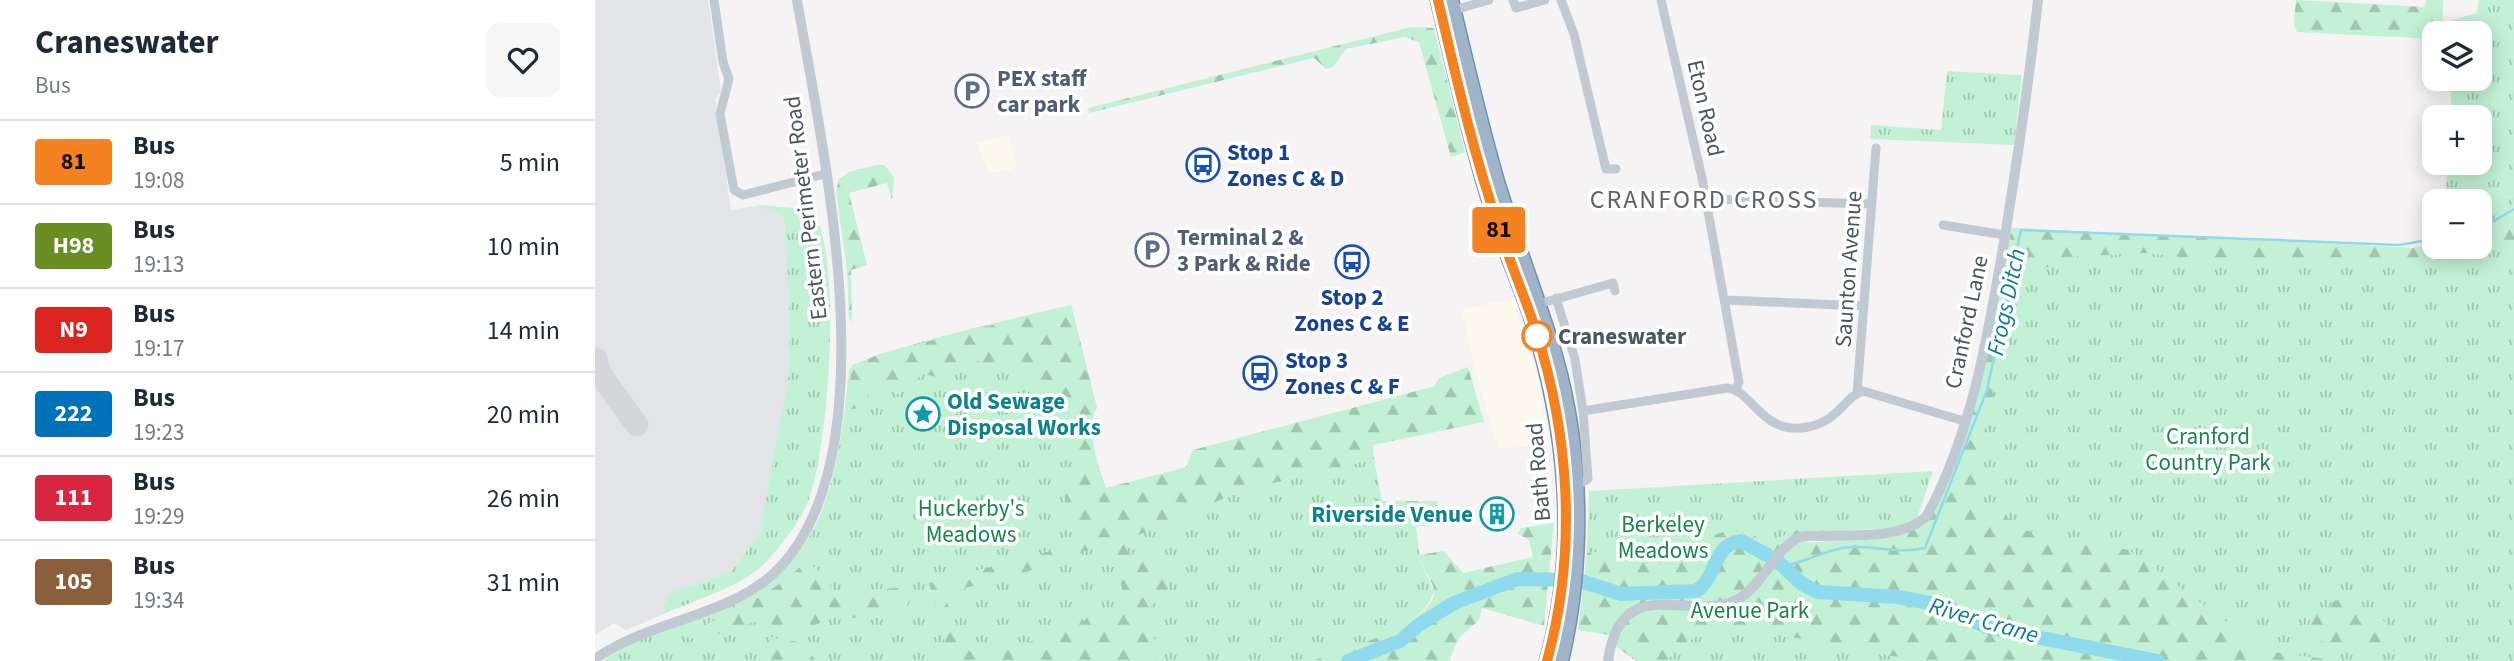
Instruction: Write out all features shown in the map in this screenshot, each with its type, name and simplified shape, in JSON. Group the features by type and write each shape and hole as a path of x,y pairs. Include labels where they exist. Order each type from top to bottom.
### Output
{"highway":[{"name":"Bath Road","path":"1446,6 1491,204 1533,305 1565,397 1576,486 1561,661"},
{"name":"Bath Road","path":"1533,305 1562,450 1569,572"},
{"name":"Bath Road","path":"1547,661 1565,602"}],"street":[{"path":"715,0 723,62 729,79 720,118 731,184 736,192 743,195 825,174"},
{"name":"Eastern Perimeter Road","path":"595,659 636,635 723,603 757,586 797,548 816,515 827,479 836,419 842,316 825,174 797,0"},
{"path":"1446,6 1489,0"},
{"path":"1513,0 1516,8 1545,0"},
{"path":"1561,0 1574,34 1606,169 1616,169"},
{"name":"Eton Road","path":"1661,0 1706,199 1725,300 1737,389"},
{"name":"Cranford Lane","path":"1608,661 1613,637 1622,620 1636,610 1652,605 1733,602 1748,593 1777,558 1800,537 1897,532 1920,522 1933,505 1964,421 1987,338 2027,101 2038,0"},
{"name":"Saunton Avenue","path":"1857,393 1876,148"},
{"path":"1706,199 1872,204"},
{"path":"1943,225 2005,234"},
{"path":"1533,305 1613,283"},
{"path":"1556,298 1574,359 1583,411 1588,480 1576,486"},
{"path":"1725,300 1864,306"},
{"path":"1583,411 1737,389 1754,410 1773,422 1798,428 1834,416 1857,393 1873,394 1964,421"}],"shaded area":[{"path":"595,0 708,0 721,91 715,99 731,210 760,205 784,217 789,297 789,374 760,534 731,572 671,592 663,606 666,613 626,630 614,623 595,635"},
{"path":"1009,135 1017,166 1011,170 989,173 976,142"},
{"path":"1513,298 1539,382 1551,446 1498,448 1474,366 1462,310"}],"green space":[{"path":"2296,0 2425,7 2426,0 2443,0 2442,21 2422,21 2422,38 2297,32 2294,24"},
{"name":"Cranford Country Park","path":"2479,0 2514,0 2514,661 2265,661 1809,543 1896,536 1923,524 1979,387 2012,228 2413,248 2422,246 2422,259 2492,259 2492,222 2496,220 2492,222 2492,189 2446,189 2447,175 2492,175 2492,105 2451,105 2451,91 2492,91 2492,21 2448,21 2477,13"},
{"path":"1411,27 1434,28 1465,152 1451,157 1419,42 1404,37 1346,49 1333,67 1326,69 1314,58 1089,113 1088,108"},
{"path":"1947,71 2022,75 2014,145 1870,139 1871,125 1941,130"},
{"path":"884,165 894,177 892,200 887,183 849,193 867,265 851,270 852,322 849,318 847,270 836,191 839,179 849,172"},
{"path":"759,205 793,208 816,216 824,241 828,274 830,354 817,469 802,513 766,562 745,579 666,613 663,606 671,592 731,572 760,533 789,374 789,297 784,217"},
{"path":"2514,210 2514,240 2492,246 2492,223"},
{"name":"Avenue Park","path":"2012,228 2413,248 2422,246 2422,259 2439,259 2423,263 2189,258 2145,253 2065,257 2014,286 2003,353 1979,454 1983,499 2024,530 2129,550 2266,651 2341,661 1919,661 1776,634 1713,627 1677,648 1667,661 1648,661 1627,655 1610,635 1578,630 1587,553 1703,539 1732,529 1770,541 1797,530 1809,543 1896,536 1923,524 1941,496 2002,275"},
{"name":"Huckerby's Meadows","path":"1071,305 1097,408 1093,420 1095,454 1123,541 1244,490 1374,459 1382,501 1437,501 1440,524 1416,527 1420,561 1434,591 1427,605 1415,618 1382,637 1311,661 603,661 631,644 721,610 757,591 785,568 806,542 821,512 832,479 840,444 849,370 860,362 884,353"},
{"path":"1071,305 1097,408 1093,417 1092,437 1106,488 1186,467 1193,450 1435,386 1439,378 1468,367 1484,422 1373,445 1374,459 1244,490 1124,541 1129,554 1158,558 1167,576 1167,599 1150,605 1157,661 981,661 1126,604 1110,542 1096,544 1069,560 943,594 966,647 979,661 945,661 945,644 929,583 1075,545 1065,499 1080,437 1078,410 1065,402 1053,384 979,361 968,363 951,380 923,374 898,394 876,383 867,385 870,406 847,410 852,365 883,353"},
{"name":"Berkeley Meadows","path":"1933,471 1917,518 1896,528 1800,533 1781,546 1586,577 1589,491"},
{"path":"1374,498 1382,501 1437,501 1440,524 1416,526 1407,515 1378,507"},
{"path":"1554,523 1544,626 1482,608 1479,620 1459,638 1449,661 1311,661 1383,635 1420,614 1431,602 1434,590 1419,555 1444,551 1463,573 1533,557 1529,540 1518,534 1521,528"},
{"path":"807,560 826,579 834,592 912,587 909,605 866,618 832,618 803,630 754,622 703,639 681,637 763,595"},
{"path":"2340,599 2352,600 2402,633 2398,651 2365,651 2341,647 2311,635 2309,624 2314,609 2318,609 2319,615 2328,614 2332,602"},
{"path":"1582,611 2144,661 1636,661 1617,647 1610,635 1578,630"},
{"path":"770,637 803,643 816,661 771,661"}],"waterway":[{"name":"Frogs Ditch","path":"2492,222 2514,209"},
{"name":"Frogs Ditch","path":"1784,566 1842,548 1925,548 1987,390 2021,230 2399,245 2422,241"},
{"name":"River Crane","path":"1348,661 1400,641 1420,624 1454,603 1517,579 1578,580 1621,594 1696,591 1708,578 1719,555 1731,544 1741,541 1769,556"},
{"name":"River Crane","path":"1776,560 1802,584 1818,592 1897,597 1930,603 1990,628 2158,661"}],"taxiway":[{"path":"596,359 600,374 637,425"}],"bus line":[{"name":"81","path":"1438,0 1495,218 1537,333 1562,450 1567,506 1563,572 1560,602 1547,661"}],"place":[{"name":"PEX staff car park","path":"972,91"},
{"name":"Stop 1 Zones C & D","path":"1203,165"},
{"name":"Terminal 2 & 3 Park & Ride","path":"1152,250"},
{"name":"Stop 2 Zones C & E","path":"1352,262"},
{"name":"Craneswater","path":"1537,336"},
{"name":"Stop 3 Zones C & F","path":"1260,373"},
{"name":"Old Sewage Disposal Works","path":"923,414"},
{"name":"Riverside Venue","path":"1497,514"}],"district":[{"name":"CRANFORD CROSS","path":"1704,199"}]}
